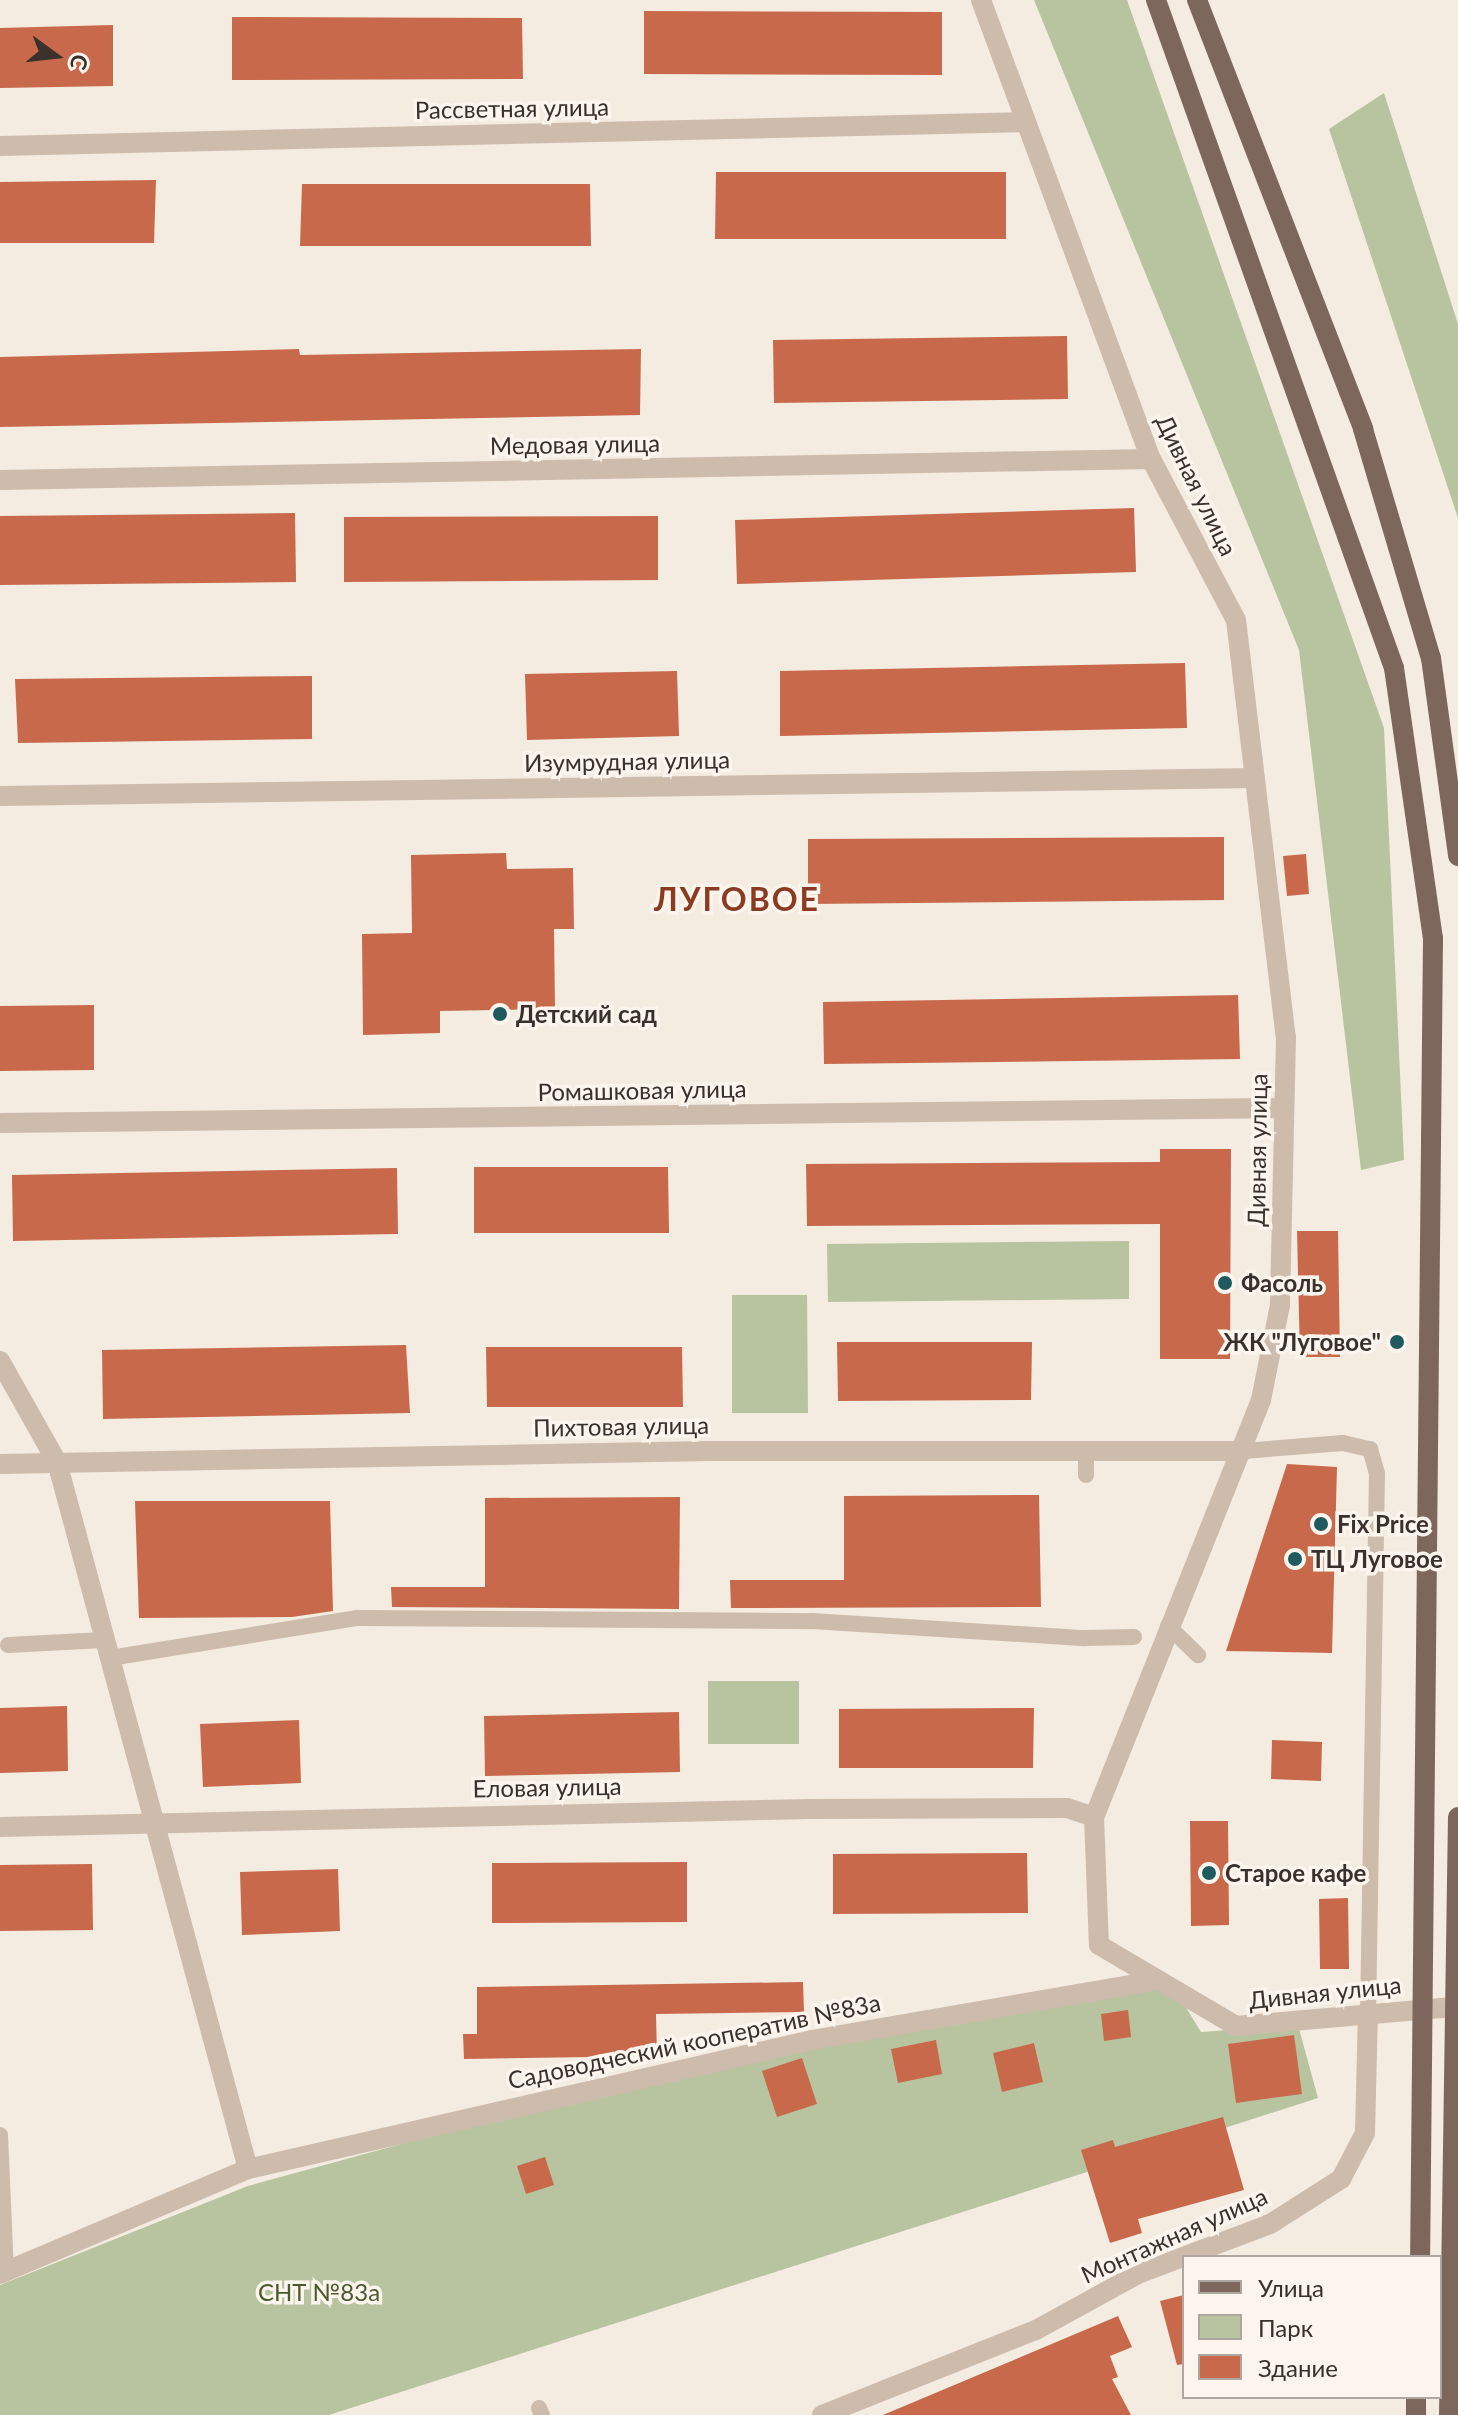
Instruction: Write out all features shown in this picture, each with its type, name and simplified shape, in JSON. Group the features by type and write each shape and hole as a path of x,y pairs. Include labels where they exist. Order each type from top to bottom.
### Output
{"main road":[{"path":"1156,0 1394,668 1433,938 1420,2255"},
{"path":"1197,0 1363,429 1431,658 1458,856"},
{"path":"1449,2415 1456,2229 1453,2007 1457,1951 1458,1817"}],"street":[{"name":"Дивная улица","path":"981,0 1151,459 1236,620 1286,1037 1280,1305 1261,1400 1094,1817 1099,1945 1153,1981 1236,2026 1453,2007"},
{"name":"Рассветная улица","path":"0,146 1026,122"},
{"name":"Медовая улица","path":"0,480 1151,459"},
{"name":"Изумрудная улица","path":"0,796 1255,778"},
{"name":"Ромашковая улица","path":"0,1123 1284,1108"},
{"path":"0,1361 57,1462 248,2169"},
{"name":"Пихтовая улица","path":"0,1464 709,1451 1243,1451"},
{"name":"Еловая улица","path":"0,1827 811,1809 1067,1808 1094,1817"},
{"name":"Садоводческий кооператив №83а","path":"3,2272 248,2169 812,2040 1153,1981"},
{"name":"Монтажная улица","path":"1188,2255 1270,2224 1341,2179 1365,2133 1368,2013"},
{"name":"Монтажная улица","path":"822,2415 1036,2330 1138,2274 1182,2257"}],"lane":[{"path":"1243,1451 1343,1443 1370,1449 1377,1473 1368,2013"},
{"path":"1086,1452 1086,1475"},
{"path":"8,1645 107,1649 358,1618 812,1621 1134,1637"},
{"path":"1168,1626 1198,1655"},
{"path":"0,2135 3,2272"}],"green space":[{"path":"1034,0 1127,0 1384,728 1404,1160 1361,1170 1299,650"},
{"path":"1384,93 1458,324 1458,518 1329,129"},
{"path":"1129,1241 1129,1299 828,1302 827,1244"},
{"path":"732,1295 807,1295 808,1413 732,1413"},
{"path":"708,1681 799,1681 799,1744 708,1744"},
{"name":"СНТ №83а","path":"1171,1983 1201,2032 1298,2025 1318,2098 329,2415 0,2415 0,2285 248,2186 456,2129 809,2047"}],"building":[{"path":"644,11 942,12 942,75 644,74"},
{"path":"232,17 522,18 523,79 232,80"},
{"path":"113,25 113,86 0,88 0,28"},
{"path":"716,172 1006,172 1006,239 715,239"},
{"path":"156,180 154,243 0,243 0,182"},
{"path":"302,184 590,184 591,246 300,246"},
{"path":"1067,336 1068,399 774,403 773,340"},
{"path":"299,349 300,355 641,349 640,415 0,427 0,357"},
{"path":"1134,508 1136,572 737,584 735,520"},
{"path":"295,513 296,582 0,585 0,516"},
{"path":"658,516 658,580 344,582 344,517"},
{"path":"1185,663 1187,728 780,736 780,671"},
{"path":"677,671 679,736 527,740 525,674"},
{"path":"312,676 312,739 18,743 15,679"},
{"path":"1224,837 1224,900 808,904 808,839"},
{"path":"506,853 507,869 573,868 574,929 554,929 555,1009 440,1011 440,1033 363,1035 362,934 412,933 411,855"},
{"path":"1306,854 1309,894 1287,896 1283,856"},
{"path":"1238,995 1240,1059 824,1064 823,1002"},
{"path":"94,1005 94,1070 0,1071 0,1006"},
{"path":"1160,1149 1231,1149 1230,1359 1160,1359 1160,1224 807,1226 806,1164 1160,1162"},
{"path":"474,1167 668,1167 669,1233 474,1233"},
{"path":"397,1168 398,1234 13,1241 12,1175"},
{"path":"1297,1231 1338,1231 1340,1357 1300,1357"},
{"path":"837,1342 1032,1342 1031,1400 838,1401"},
{"path":"406,1345 410,1413 103,1419 102,1350"},
{"path":"486,1347 682,1347 683,1407 487,1407"},
{"name":"ТЦ Луговое","path":"1287,1464 1337,1467 1332,1653 1226,1651"},
{"path":"1039,1495 1041,1607 731,1608 730,1580 844,1580 844,1496"},
{"path":"680,1497 679,1609 392,1607 391,1587 485,1587 485,1498"},
{"path":"135,1501 330,1501 333,1611 292,1617 139,1618"},
{"path":"67,1706 68,1771 0,1773 0,1708"},
{"path":"1034,1708 1033,1768 839,1768 839,1709"},
{"path":"679,1712 680,1772 485,1776 484,1716"},
{"path":"299,1720 301,1783 203,1787 200,1724"},
{"path":"1272,1740 1322,1742 1321,1781 1271,1779"},
{"name":"Старое кафе","path":"1190,1821 1228,1821 1229,1925 1191,1926"},
{"path":"1027,1853 1028,1913 833,1914 833,1854"},
{"path":"687,1862 687,1922 492,1923 492,1863"},
{"path":"92,1864 93,1930 0,1931 0,1865"},
{"path":"338,1869 340,1931 242,1935 240,1872"},
{"path":"1348,1898 1349,1969 1320,1969 1319,1899"},
{"path":"803,1982 804,2012 656,2014 657,2056 464,2059 463,2034 477,2034 477,1987"},
{"path":"1128,2010 1131,2037 1104,2041 1101,2014"},
{"path":"1294,2035 1302,2094 1236,2103 1228,2044"},
{"path":"936,2040 942,2074 898,2083 891,2049"},
{"path":"1034,2043 1043,2082 1002,2092 993,2053"},
{"path":"802,2058 817,2104 777,2117 762,2071"},
{"path":"1223,2117 1244,2190 1138,2219 1142,2233 1110,2243 1081,2150 1113,2140 1115,2147"},
{"path":"545,2157 554,2185 526,2194 517,2166"},
{"path":"1182,2296 1182,2364 1177,2365 1160,2301"},
{"path":"1118,2316 1132,2347 1110,2356 1118,2377 1112,2379 1131,2415 883,2415"}],"place":[{"name":"Детский сад","path":"500,1014"},
{"name":"Фасоль","path":"1225,1283"},
{"name":"ЖК \"Луговое\"","path":"1397,1342"},
{"name":"Fix Price","path":"1321,1524"},
{"name":"ТЦ Луговое","path":"1295,1559"},
{"name":"Старое кафе","path":"1209,1873"}],"district":[{"name":"ЛУГОВОЕ","path":"737,899"}]}
